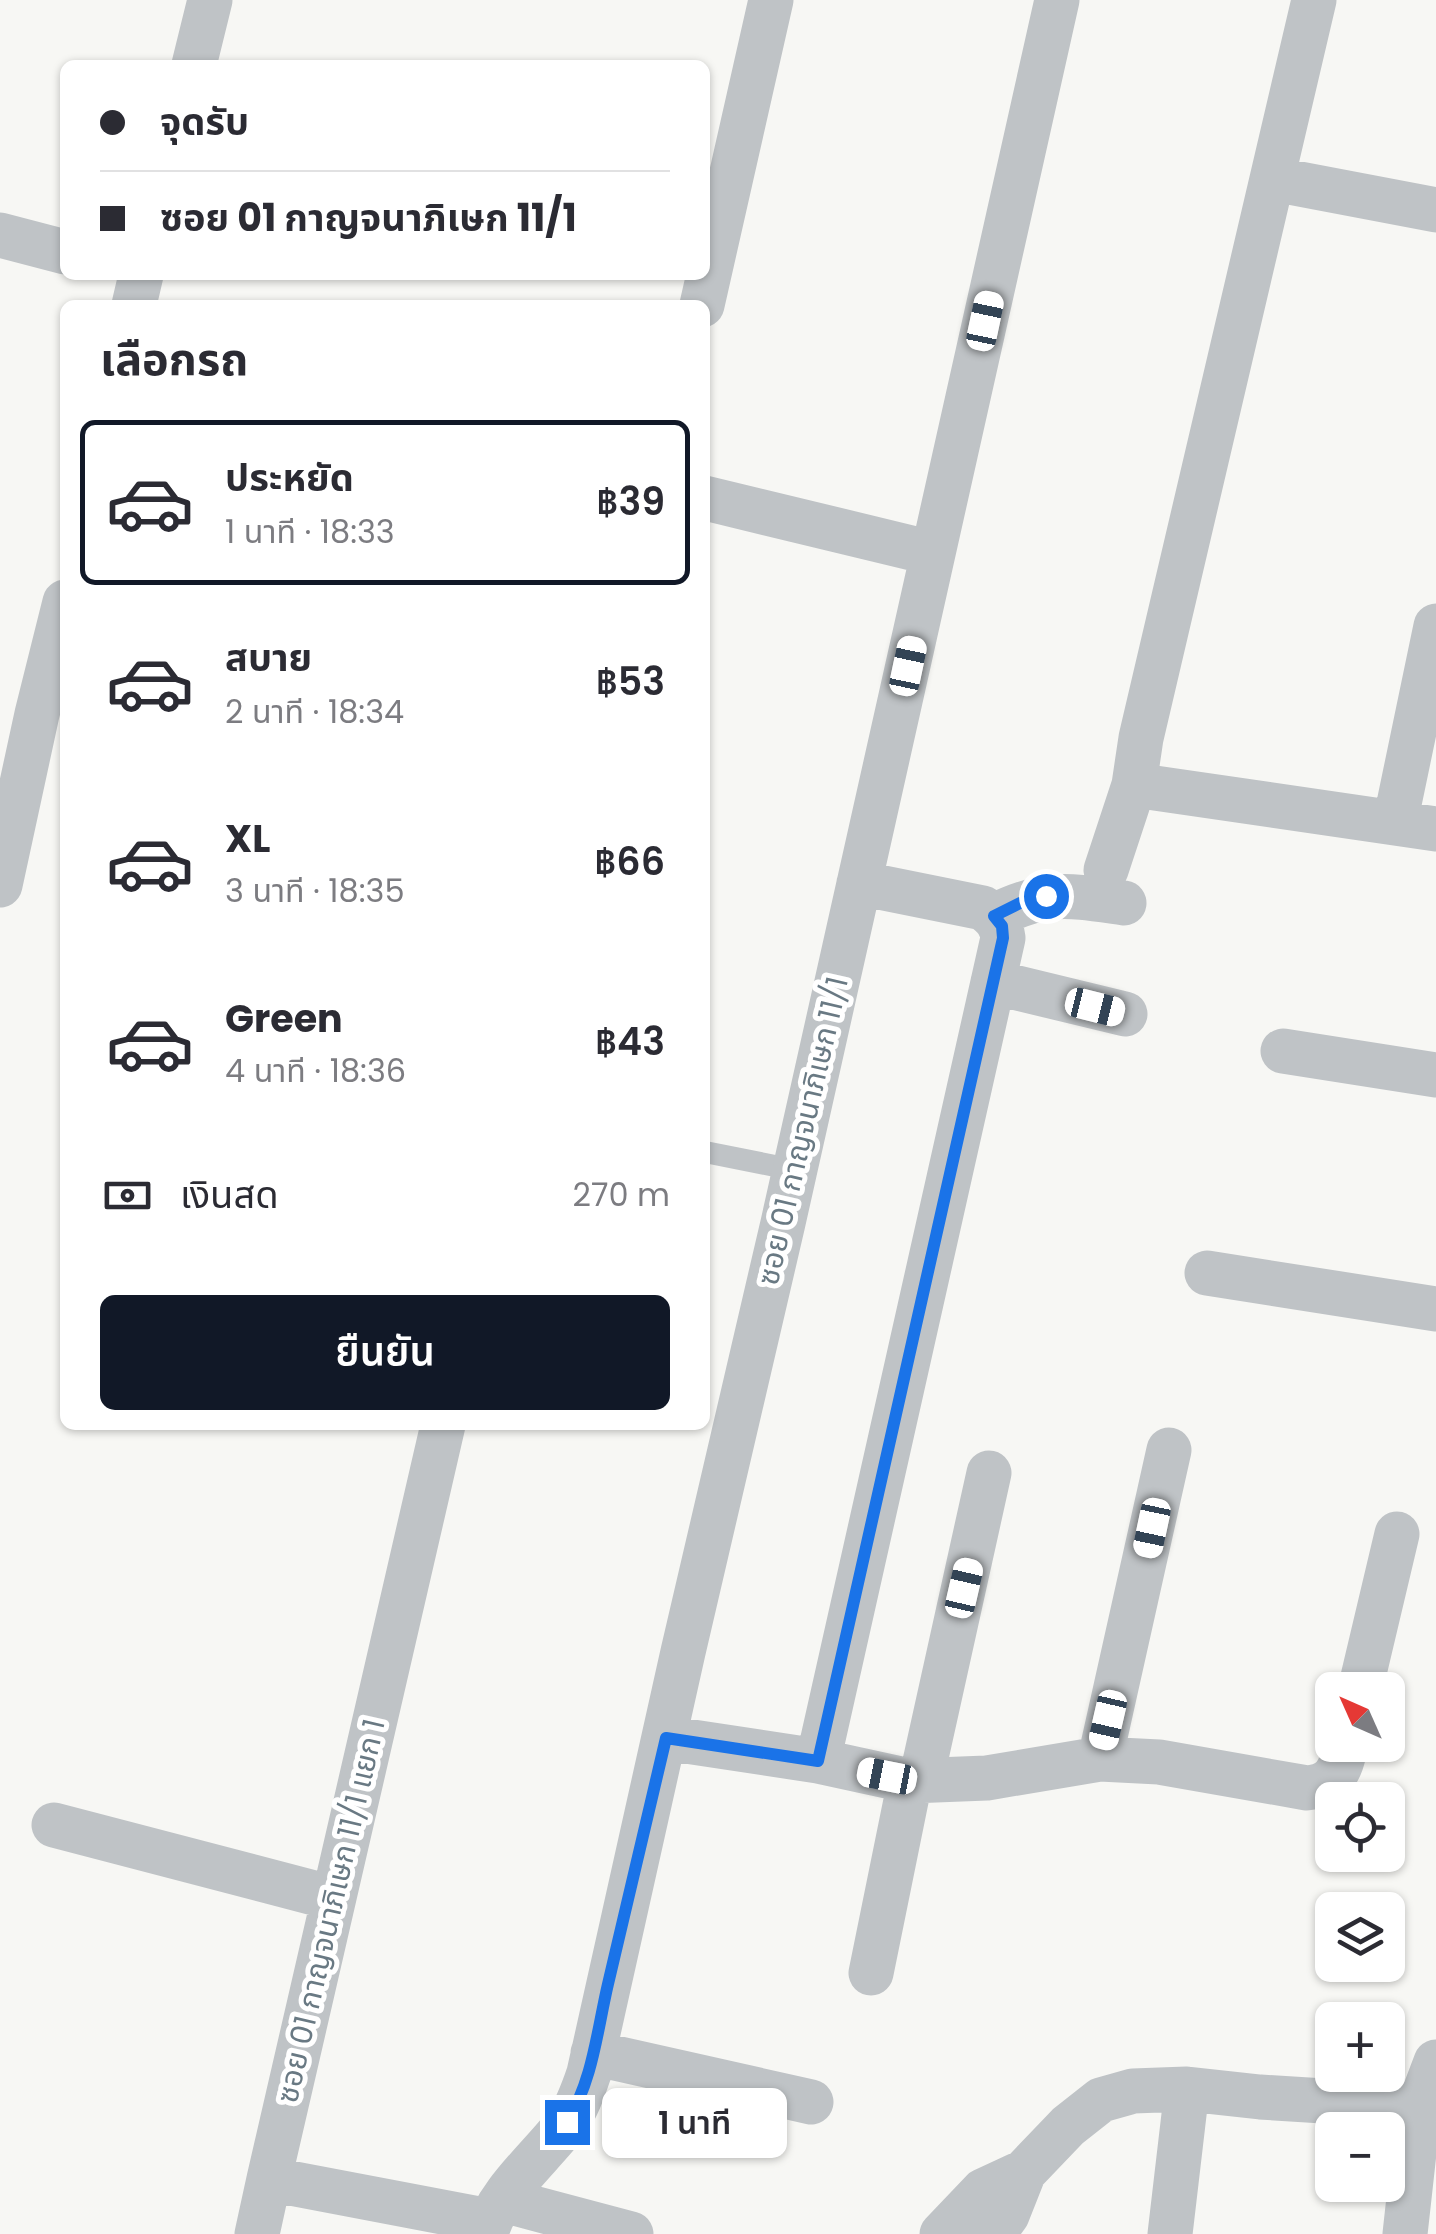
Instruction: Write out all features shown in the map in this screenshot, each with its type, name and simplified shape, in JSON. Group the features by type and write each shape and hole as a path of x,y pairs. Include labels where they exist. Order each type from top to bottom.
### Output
{"street":[{"path":"195,60 210,0"},
{"path":"710,241 721,154 771,0"},
{"name":"ซอย 01 กาญจนาภิเษก 11/1","path":"493,2218 574,2111 593,2053 1057,0"},
{"path":"994,916 1046,896 1075,896 1115,886 1141,738 1314,0"},
{"path":"1274,179 1436,210"},
{"path":"0,235 60,251"},
{"path":"710,499 932,553"},
{"path":"0,885 19,708 60,614"},
{"path":"1134,784 1416,826 1436,626"},
{"path":"818,1761 1003,938 1002,926 983,908 858,883"},
{"path":"993,982 1124,1014"},
{"path":"1282,1051 1436,1075"},
{"path":"1207,1274 1436,1309"},
{"name":"ซอย 01 กาญจนาภิเษก 11/1 แยก 1","path":"257,2234 442,1430"},
{"path":"1100,1759 1169,1450"},
{"path":"871,1973 989,1473"},
{"path":"1364,1672 1397,1534"},
{"path":"666,1738 916,1780 987,1778 1100,1759 1159,1762 1308,1788 1324,1786 1341,1762"},
{"path":"54,1825 334,1898"},
{"path":"593,2053 812,2102"},
{"path":"1405,2234 1420,2107 1436,2062"},
{"path":"962,2231 983,2191 1024,2172 1068,2126 1101,2100 1133,2091 1187,2089 1260,2098 1420,2107"},
{"path":"1170,2234 1187,2089"},
{"path":"269,2179 493,2218 631,2234"}],"lane":[{"path":"710,1153 794,1170"}],"route":[{"path":"567,2122 589,2073 666,1738 818,1761 1003,938 1002,926 994,916 1046,896"}]}
